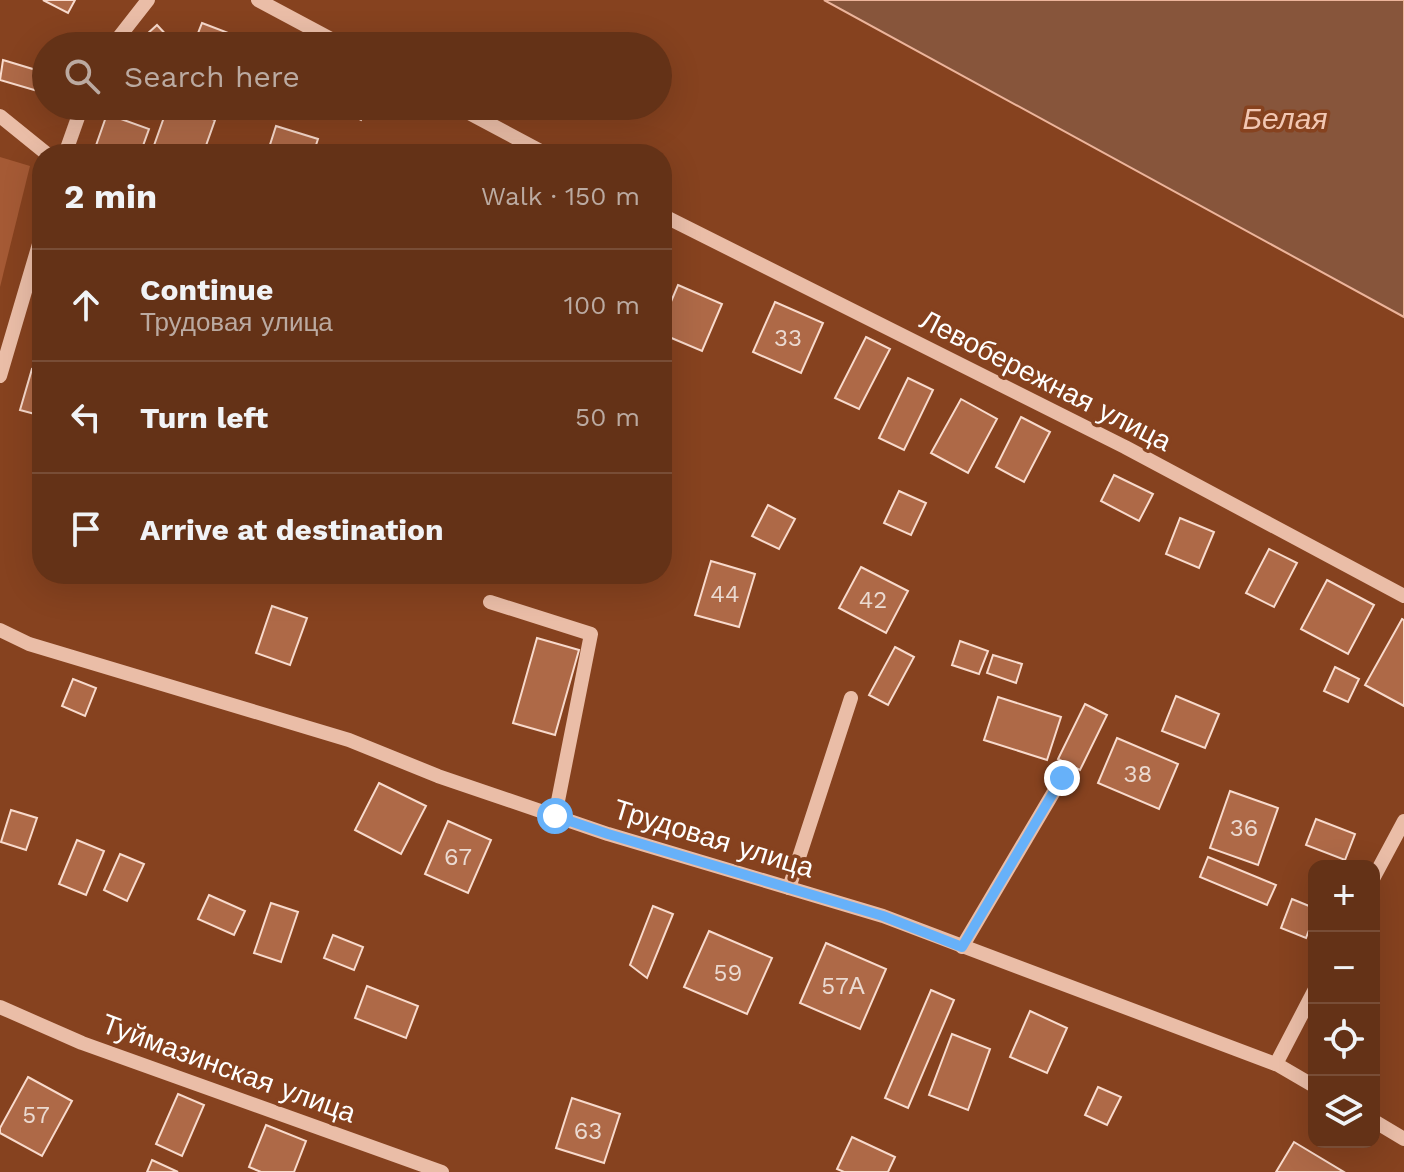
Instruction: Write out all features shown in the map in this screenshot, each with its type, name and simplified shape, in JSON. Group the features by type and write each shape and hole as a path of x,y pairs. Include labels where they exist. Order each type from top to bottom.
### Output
{"street":[{"path":"123,32 148,0"},
{"path":"258,0 318,32"},
{"path":"0,116 35,144"},
{"path":"69,144 77,120"},
{"path":"482,120 527,144"},
{"name":"Левобережная улица","path":"672,220 1125,447 1404,596"},
{"path":"0,376 32,268"},
{"path":"490,602 591,634 555,816"},
{"name":"Трудовая улица","path":"0,630 29,644 349,740 438,776 555,816 883,916 1276,1064 1308,1083"},
{"path":"789,888 851,698"},
{"path":"962,947 1062,778"},
{"path":"1380,866 1404,821"},
{"path":"1276,1064 1308,1003"},
{"name":"Туймазинская улица","path":"0,1007 82,1043 442,1172"},
{"path":"1380,1125 1404,1139"}],"shaded area":[{"path":"0,157 30,166 0,287"}],"water":[{"name":"Белая","path":"824,0 1404,0 1404,317"}],"building":[{"path":"43,0 75,0 68,13"},
{"path":"202,23 226,32 198,32"},
{"path":"157,25 164,32 149,32"},
{"path":"3,60 32,69 32,89 0,80"},
{"path":"105,120 124,120 149,129 144,144 96,144"},
{"path":"163,120 215,120 207,144 154,144"},
{"path":"276,126 318,139 316,144 270,144"},
{"path":"678,285 722,304 702,351 672,338 672,299"},
{"path":"775,302 823,323 801,373 753,352"},
{"path":"866,337 890,349 859,409 835,398"},
{"path":"32,369 32,413 20,410"},
{"path":"908,378 933,390 904,450 879,438"},
{"path":"961,399 997,419 968,473 931,453"},
{"path":"1021,417 1050,432 1024,482 996,467"},
{"path":"1114,475 1153,494 1139,521 1101,501"},
{"path":"899,491 926,503 911,535 884,523"},
{"path":"768,505 795,519 779,549 752,536"},
{"path":"1180,518 1214,532 1199,568 1166,554"},
{"path":"1269,549 1297,563 1274,607 1246,593"},
{"path":"711,561 755,574 739,627 695,615"},
{"path":"861,567 908,591 886,633 839,608"},
{"path":"1327,580 1374,605 1348,654 1301,629"},
{"path":"272,606 307,618 290,665 256,653"},
{"path":"1404,620 1404,706 1365,685"},
{"path":"537,638 579,650 555,735 513,723"},
{"path":"960,641 988,651 979,674 952,665"},
{"path":"895,647 914,657 888,705 869,695"},
{"path":"993,655 1022,664 1016,683 987,673"},
{"path":"1335,667 1359,679 1348,702 1324,691"},
{"path":"73,679 96,688 85,716 62,706"},
{"path":"1176,696 1219,714 1205,748 1162,731"},
{"path":"998,697 1061,717 1047,760 984,740"},
{"path":"1085,704 1107,715 1080,770 1058,759"},
{"path":"1117,738 1178,764 1159,809 1098,783"},
{"path":"379,783 426,806 401,854 355,830"},
{"path":"1230,791 1278,808 1258,865 1210,848"},
{"path":"11,810 37,818 26,850 1,842"},
{"path":"1316,819 1355,834 1345,860 1306,845"},
{"path":"448,821 491,840 468,893 425,874"},
{"path":"77,840 104,851 86,895 59,884"},
{"path":"120,854 144,864 127,901 104,890"},
{"path":"1208,857 1276,885 1267,905 1200,877"},
{"path":"209,895 245,911 234,935 198,919"},
{"path":"1292,899 1308,906 1306,938 1281,928"},
{"path":"271,903 298,912 281,962 254,953"},
{"path":"653,906 673,914 647,978 630,965"},
{"path":"709,931 772,958 747,1014 684,987"},
{"path":"333,935 363,947 354,970 324,958"},
{"path":"826,943 886,969 860,1029 800,1003"},
{"path":"367,986 418,1006 406,1038 355,1018"},
{"path":"931,990 954,1000 908,1108 885,1098"},
{"path":"1030,1011 1067,1028 1047,1073 1010,1057"},
{"path":"952,1034 990,1049 968,1110 929,1095"},
{"path":"28,1077 72,1101 42,1156 0,1133"},
{"path":"1098,1087 1121,1097 1107,1125 1085,1115"},
{"path":"178,1094 204,1105 182,1156 156,1144"},
{"path":"572,1098 620,1114 604,1163 556,1148"},
{"path":"266,1125 306,1141 294,1172 261,1172 249,1167"},
{"path":"852,1137 895,1157 888,1172 844,1172 837,1169"},
{"path":"1294,1142 1344,1172 1276,1172"},
{"path":"152,1160 178,1172 147,1172"}],"route":[{"path":"555,816 883,916 962,947 1062,778"}]}
